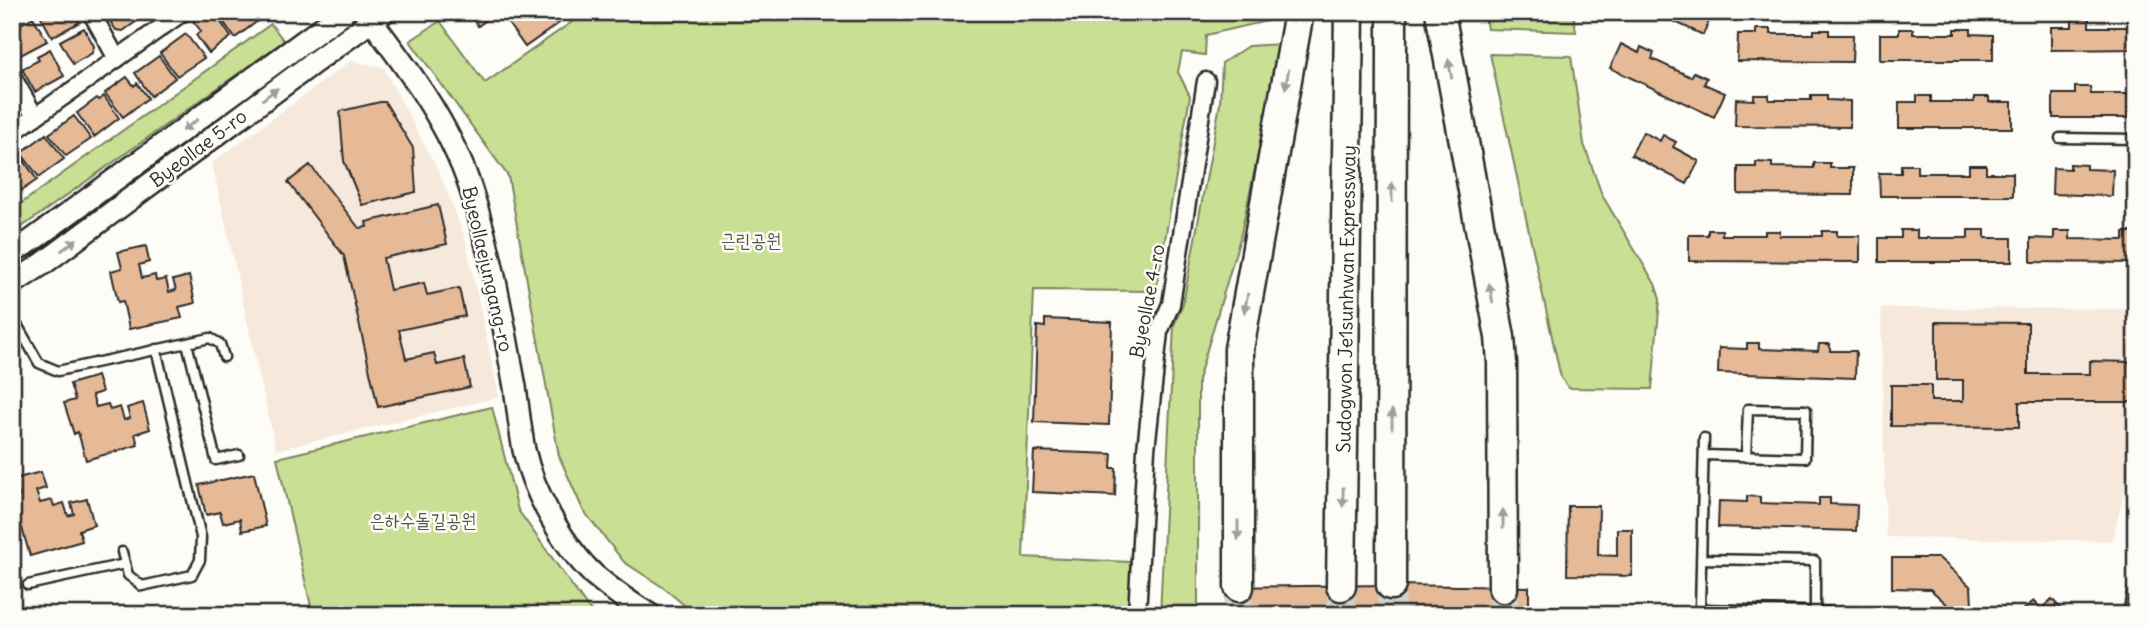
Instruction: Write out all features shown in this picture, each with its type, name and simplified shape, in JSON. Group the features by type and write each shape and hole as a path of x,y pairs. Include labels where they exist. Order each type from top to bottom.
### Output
{"highway":[{"path":"1238,587 1239,349 1300,12"},
{"name":"Sudogwon Je1sunhwan Expressway","path":"1341,586 1349,12"},
{"path":"1391,585 1392,12"},
{"path":"1440,12 1500,337 1503,588"}],"street":[{"path":"91,12 117,59"},
{"path":"12,133 183,12"},
{"name":"Byeollae 5-ro","path":"12,252 31,241 344,12"},
{"name":"Byeollae 5-ro","path":"12,284 44,263 373,15"},
{"name":"Byeollaejungang-ro","path":"373,15 425,95 456,151 471,189 494,282 525,452 537,489 572,548 592,573 650,615"},
{"path":"12,76 35,117"},
{"name":"Byeollae 4-ro","path":"1137,615 1146,449 1159,332 1171,304 1206,81"},
{"path":"2132,615 2136,593"}],"lane":[{"path":"2060,138 2136,139"},
{"path":"12,316 38,363 58,370 210,338 220,344 224,356"},
{"path":"187,343 216,460 239,455"},
{"path":"122,552 128,575 142,586 192,575 200,560 201,537 156,349"},
{"path":"1704,455 1746,457 1805,458 1806,410 1748,409 1746,457"},
{"path":"1704,438 1700,609 1829,612 1833,615"},
{"path":"1701,559 1815,561 1815,612"},
{"path":"28,585 125,564"}],"shaded area":[{"path":"351,61 383,67 440,174 465,238 499,397 276,450 212,163"},
{"path":"1881,308 2136,309 2136,445 2112,541 1886,537"}],"green space":[{"name":"근린공원","path":"586,12 1278,12 1276,19 1206,35 1205,55 1182,52 1178,72 1190,96 1156,291 1034,290 1023,557 1130,562 1130,568 1134,569 1130,615 696,615 664,588 624,562 583,510 559,456 508,176 410,41 440,21 485,83"},
{"path":"1484,12 1573,12 1576,32 1487,29"},
{"path":"271,24 284,41 12,234 12,210"},
{"path":"1282,44 1240,238 1198,380 1198,615 1160,615 1174,325 1183,304 1220,104 1222,63 1248,46"},
{"path":"1490,54 1571,56 1584,144 1602,195 1655,284 1660,299 1652,389 1569,388 1561,378"},
{"name":"은하수돌길공원","path":"492,407 518,510 588,608 597,615 313,615 277,458"}],"building":[{"path":"12,12 29,12 12,21"},
{"path":"75,12 80,22 52,37 39,13"},
{"path":"104,12 141,12 144,16 123,31 116,30"},
{"path":"204,12 214,12 231,37 209,53 196,35 201,31 193,21"},
{"path":"254,12 259,20 235,38 218,14"},
{"path":"468,12 497,12 478,26"},
{"path":"500,12 556,12 562,21 525,47"},
{"path":"1654,12 1713,12 1703,35"},
{"path":"33,17 47,41 17,57 12,49 12,33 18,30 16,27"},
{"path":"2072,18 2089,18 2089,27 2136,27 2136,49 2051,50 2051,27 2072,27"},
{"path":"84,28 94,46 92,53 73,64 60,41"},
{"path":"1756,29 1771,29 1771,34 1814,34 1814,30 1829,30 1829,35 1853,35 1852,62 1737,61 1738,34 1756,34"},
{"path":"1899,29 1913,29 1913,34 1955,34 1955,29 1971,29 1971,34 1993,35 1993,60 1880,60 1880,34 1899,34"},
{"path":"186,34 204,58 177,76 160,53"},
{"path":"1621,44 1639,53 1641,47 1654,53 1652,59 1691,77 1694,72 1707,78 1704,84 1725,93 1714,117 1610,68"},
{"path":"50,49 64,76 35,92 22,69 39,60 37,56"},
{"path":"159,56 175,78 151,96 135,73"},
{"path":"127,77 134,86 137,83 148,98 123,117 105,93"},
{"path":"2075,87 2090,87 2091,94 2136,94 2136,118 2053,118 2053,94 2075,94"},
{"path":"1754,95 1769,95 1769,100 1811,100 1811,95 1827,95 1827,100 1850,101 1850,127 1735,126 1736,99 1754,100"},
{"path":"104,96 119,118 94,137 77,113"},
{"path":"1917,96 1931,96 1931,102 1974,102 1974,97 1989,97 1989,102 2012,102 2012,128 1899,128 1899,102 1917,102"},
{"path":"385,102 413,148 416,192 362,205 344,161 340,114 341,111"},
{"path":"74,116 91,139 66,156 49,134"},
{"path":"1643,132 1660,141 1663,135 1676,142 1673,147 1699,161 1687,184 1631,155"},
{"path":"46,134 64,159 39,177 21,153"},
{"path":"21,156 37,180 12,197 12,162"},
{"path":"1756,162 1772,163 1772,167 1814,168 1814,163 1830,163 1830,168 1853,168 1853,195 1738,194 1738,167 1756,167"},
{"path":"2070,164 2086,165 2086,169 2113,170 2112,196 2052,194 2053,168 2070,169"},
{"path":"310,165 359,228 367,227 366,222 438,205 447,244 383,258 390,290 424,283 427,295 459,288 465,316 399,330 406,359 434,353 437,365 464,359 470,387 378,407 344,256 288,182"},
{"path":"1901,165 1917,165 1917,173 1969,173 1969,165 1986,165 1986,173 2013,173 2013,196 1880,196 1879,173 1901,173"},
{"path":"1708,230 1722,230 1722,235 1765,235 1765,231 1780,231 1780,236 1822,236 1822,231 1837,231 1837,236 1860,236 1860,262 1689,261 1689,235 1708,235"},
{"path":"1901,230 1917,230 1917,238 1968,238 1968,230 1985,230 1985,238 2012,238 2012,262 1879,262 1879,238 1901,238"},
{"path":"2054,231 2070,231 2070,239 2124,240 2124,232 2136,232 2136,263 2031,262 2031,238 2054,239"},
{"path":"146,246 149,262 139,265 142,278 155,275 156,281 166,279 169,292 176,290 173,280 189,276 195,303 179,307 182,318 129,329 123,301 118,302 111,271 122,268 118,252"},
{"path":"1045,319 1112,322 1109,425 1034,422 1037,326 1045,327"},
{"path":"1936,322 2028,323 2028,374 2090,374 2090,361 2132,362 2132,402 2019,402 2019,427 1891,426 1891,385 1931,385 1931,401 1963,401 1963,380 1936,380"},
{"path":"1747,343 1759,343 1759,349 1818,351 1819,344 1830,344 1830,351 1856,351 1855,378 1718,373 1719,348 1747,349"},
{"path":"97,376 102,392 92,395 96,407 108,404 110,410 120,407 124,420 130,418 127,408 143,403 150,429 135,434 138,445 86,460 78,432 74,434 64,403 75,400 70,384"},
{"path":"1034,451 1112,454 1111,468 1116,468 1115,496 1032,492"},
{"path":"41,472 46,488 36,491 40,503 52,500 54,506 64,503 68,516 74,514 71,503 87,499 94,525 79,530 82,541 30,556 22,528 18,530 12,512 12,498 19,496 14,479"},
{"path":"254,473 266,526 242,531 240,519 223,523 220,512 206,515 199,485"},
{"path":"1747,496 1760,497 1760,503 1819,505 1819,498 1830,498 1830,504 1857,505 1856,531 1718,527 1719,501 1747,502"},
{"path":"1568,506 1599,506 1598,555 1617,556 1617,529 1632,529 1632,576 1567,575"},
{"path":"1892,558 1939,558 1971,587 1972,605 1950,607 1930,589 1892,588"},
{"path":"1229,587 1529,587 1529,615 1229,615"},
{"path":"2052,599 2066,615 2017,615 2034,601 2041,609"}],"tunnel":[{"path":"1391,585 1392,615"},
{"path":"1341,586 1341,615"},
{"path":"1238,615 1239,587"},
{"path":"1503,588 1504,615"}]}
